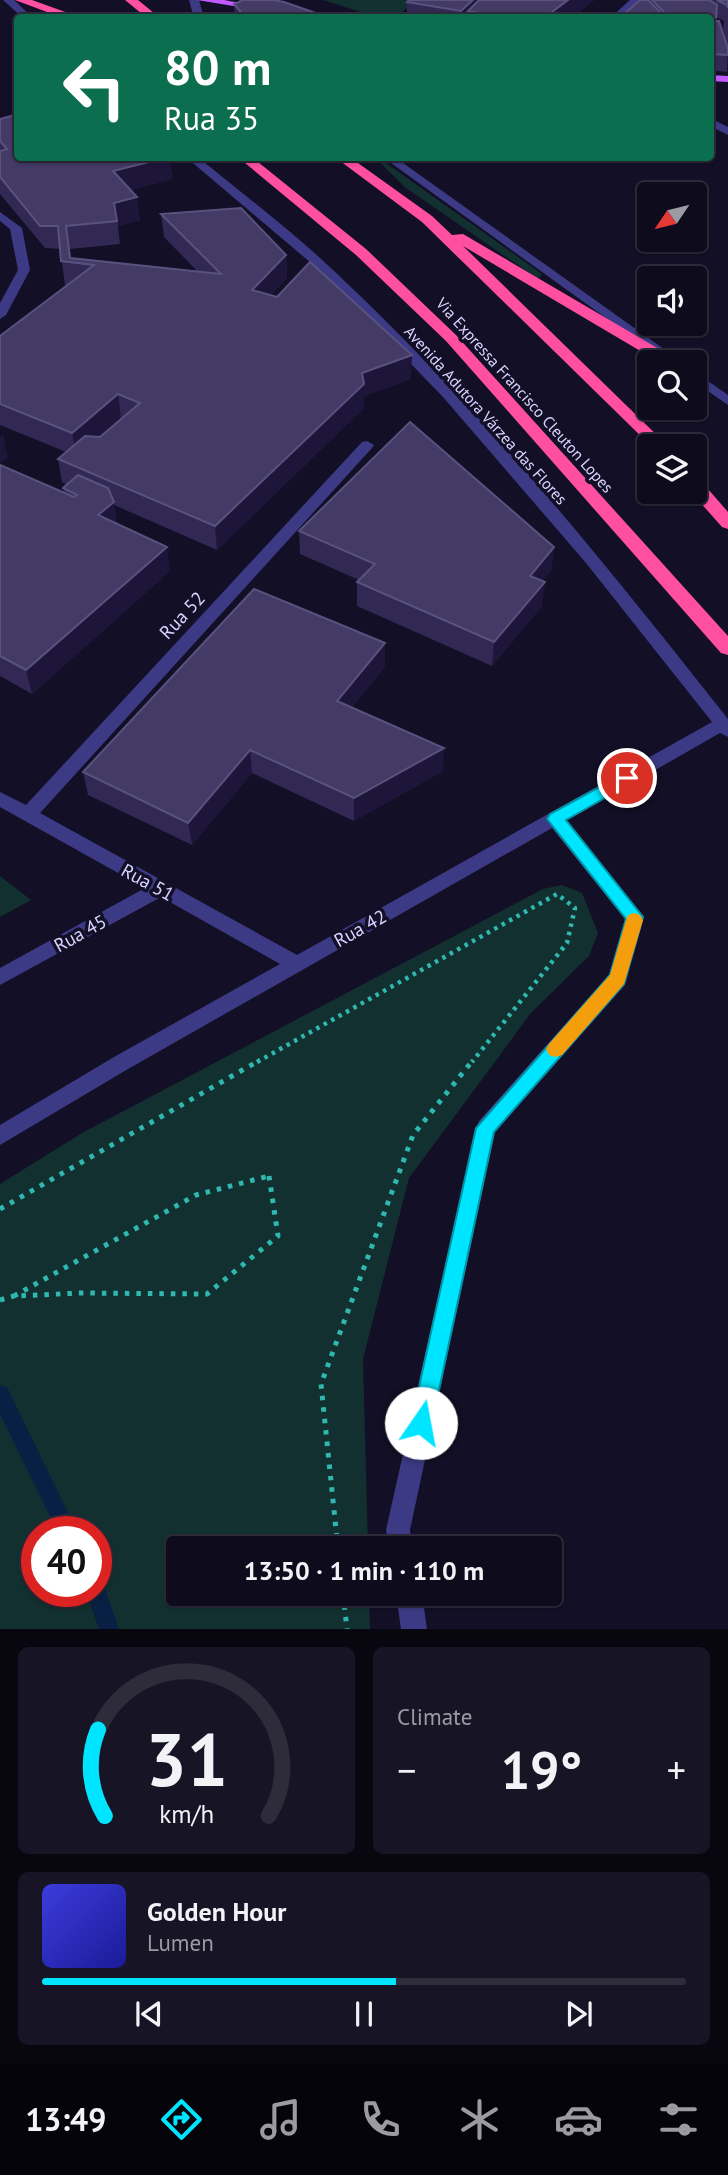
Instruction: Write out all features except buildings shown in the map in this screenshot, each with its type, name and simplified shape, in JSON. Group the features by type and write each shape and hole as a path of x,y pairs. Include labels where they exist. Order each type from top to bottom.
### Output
{"highway":[{"path":"21,0 61,14"},
{"path":"51,0 68,14"},
{"path":"131,0 150,14"},
{"name":"Via Expressa Francisco Cleuton Lopes","path":"248,161 361,252 451,338 728,648"},
{"path":"347,161 427,219 652,350"},
{"path":"427,219 648,434"},
{"path":"707,499 728,523"}],"main road":[{"path":"202,0 267,4"}],"street":[{"path":"8,0 24,14"},
{"path":"619,14 636,0"},
{"name":"Avenida Adutora Várzea das Flores","path":"197,161 345,287 442,387 526,482 725,727"},
{"path":"394,161 656,350"},
{"path":"0,215 16,228 24,271 0,315"},
{"path":"707,385 728,401"},
{"name":"Rua 52","path":"27,815 367,444"},
{"name":"Rua 42","path":"0,1136 121,1063 555,819 725,727"},
{"name":"Rua 51","path":"0,799 297,964"},
{"path":"399,1536 398,1530 486,1128 618,979 635,917 555,819"},
{"name":"Rua 45","path":"0,977 160,889"},
{"path":"411,1606 414,1629"}],"path":[{"path":"0,1209 213,1086 557,894 575,908 567,943 413,1135 321,1384 337,1536"},
{"path":"0,1300 14,1296 197,1195 269,1176 278,1236 207,1294 81,1293 14,1296"},
{"path":"344,1606 347,1629"}],"green space":[{"path":"323,0 416,0 400,14 367,14"},
{"path":"378,161 383,161 542,274 538,279 406,188"},
{"path":"0,876 31,900 0,917"},
{"path":"562,885 582,893 598,933 589,956 531,1013 409,1178 363,1359 368,1536 166,1536 166,1606 369,1606 370,1629 0,1629 0,1184 82,1133 543,889"}],"waterway":[{"path":"0,1394 60,1516"},
{"path":"102,1607 109,1629"}],"slow traffic":[{"path":"555,1049 618,979 634,920"}],"route":[{"path":"421,1423 486,1128 618,979 635,917 555,819 627,778"}]}
